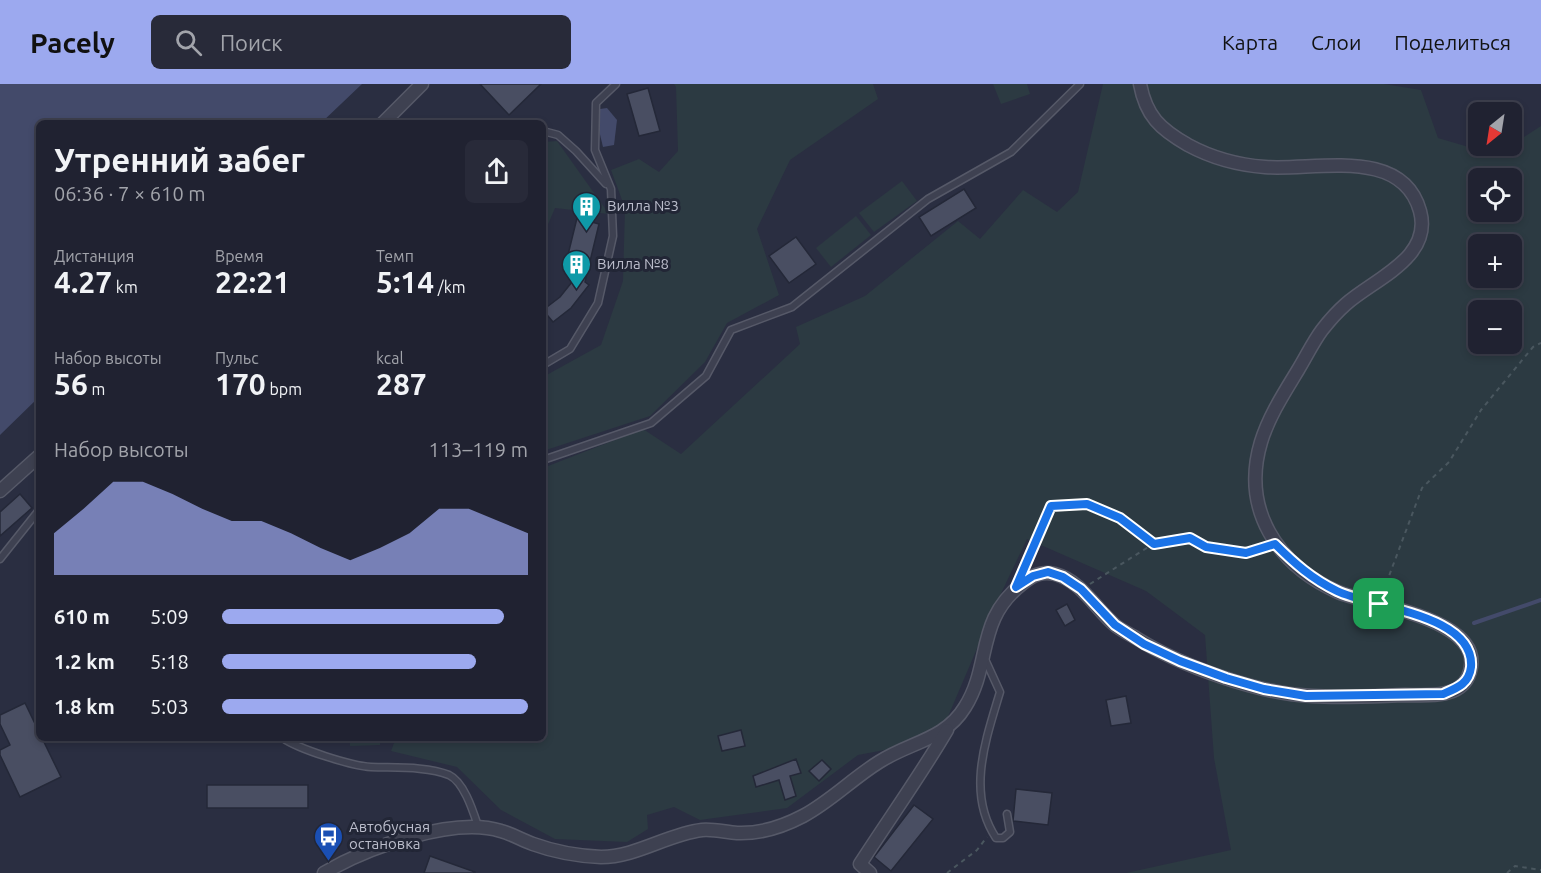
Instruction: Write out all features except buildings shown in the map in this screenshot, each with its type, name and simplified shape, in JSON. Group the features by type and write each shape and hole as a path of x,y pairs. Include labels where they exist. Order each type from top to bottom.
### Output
{"street":[{"path":"386,120 422,84"},
{"path":"870,873 860,864 948,729 967,704 988,629 1000,606 1016,587 1033,576 1048,572 1063,577 1081,589 1115,625 1144,644 1180,661 1264,689 1306,696 1443,694 1461,687 1470,673 1472,656 1466,645 1453,632 1416,614 1338,592 1304,572 1275,544 1263,523 1256,502 1260,446 1276,406 1322,331 1346,304 1403,262 1417,244 1422,226 1420,210 1411,190 1394,176 1371,167 1265,167 1226,161 1202,153 1173,136 1157,122 1144,105 1140,84"},
{"path":"0,490 36,459"},
{"path":"331,871 394,842 438,830 478,826 501,831 540,847 579,856 611,857 679,835 706,829 740,833 763,832 810,813 881,761 948,729"}],"lane":[{"path":"546,363 570,349 598,303 614,236 611,189 595,150 596,103 615,84"},
{"path":"546,459 651,423 706,376 731,330 792,307 928,199 1011,152 1080,84"},
{"path":"546,132 558,135 611,189"},
{"path":"0,559 36,514"},
{"path":"982,653 1000,692 981,756 980,795 988,826 996,838 1003,838 1010,832 1007,814"},
{"path":"291,741 342,761 368,767 410,767 450,775 470,800 478,826"}],"path":[{"path":"1379,604 1422,488 1449,462 1481,410 1533,347 1541,343"},
{"path":"1025,567 1051,506 1087,504 1120,518 1154,544"},
{"path":"1081,589 1154,544 1190,538 1206,547 1246,553 1275,544"},
{"path":"947,873 977,850 992,831"},
{"path":"1507,873 1515,866 1541,870"}],"shaded area":[{"path":"674,84 873,84 878,99 790,160 757,229 779,295 727,323 705,362 650,416 546,450 546,375 601,345 623,281 625,208 611,170 639,159 659,172 678,151 676,87"},
{"path":"993,84 1027,84 1030,94 1001,104"},
{"path":"1103,84 1384,84 1421,90 1438,138 1468,147 1468,156 1522,156 1522,138 1541,126 1541,873 1126,873 1231,850 1214,758 1205,635 1146,591 1027,539 996,604 938,740 858,755 787,808 700,820 674,807 647,815 648,829 627,842 555,839 501,810 457,767 391,751 395,741 546,741 546,467 643,429 681,454 800,344 796,327 865,296 958,221 980,239 1023,190 1057,212 1078,192"},
{"path":"557,141 609,214 555,208 546,229 546,142"},
{"path":"902,181 917,201 874,232 859,213"},
{"path":"856,216 871,235 831,267 816,248"},
{"path":"350,741 380,741 380,745 350,746"}],"water":[{"path":"0,84 362,84 324,120 36,120 36,400 0,435"},
{"path":"607,108 617,120 614,145 603,147 596,118 600,109"}],"waterway":[{"path":"1474,623 1541,600"}],"place":[{"name":"Вилла №3","path":"586,232"},
{"name":"Вилла №8","path":"576,290"},
{"name":"Автобусная остановка","path":"328,862"}],"route":[{"path":"1087,504 1120,518 1154,544 1190,538 1206,547 1246,553 1275,544 1304,572 1338,592 1379,604 1416,614 1453,632 1466,645 1472,656 1470,673 1461,687 1443,694 1371,696 1306,696 1264,689 1180,661 1144,644 1115,625 1081,589 1063,577 1048,572 1033,576 1016,587 1051,506 1087,504"}]}
